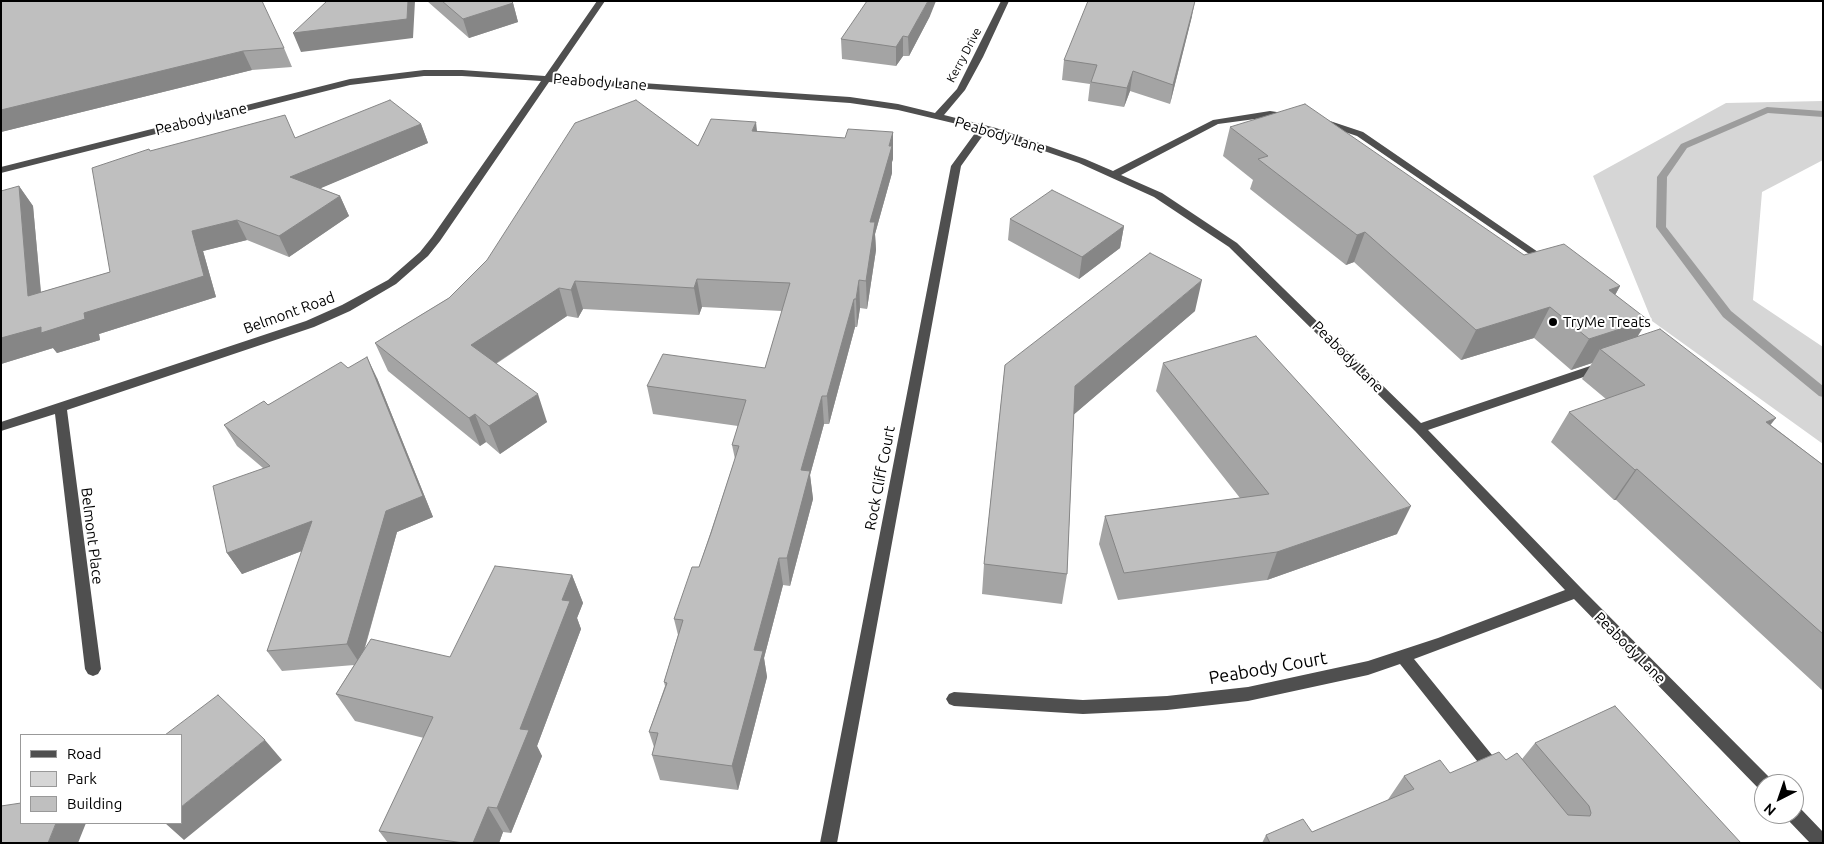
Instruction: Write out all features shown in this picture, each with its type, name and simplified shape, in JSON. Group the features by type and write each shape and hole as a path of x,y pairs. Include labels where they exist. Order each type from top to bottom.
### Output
{"street":[{"name":"Belmont Road","path":"1,427 310,324 346,308 392,282 424,254 436,239 601,1"},
{"name":"Kerry Drive","path":"938,116 961,90 979,57 1005,1"},
{"name":"Peabody Lane","path":"1,170 350,82 424,73 462,73 549,78 802,95 888,106 984,128 1082,161 1158,196 1233,244 1419,428 1754,774"},
{"path":"1113,175 1216,122 1270,114 1297,117"},
{"path":"1315,118 1360,134 1533,252"},
{"name":"Rock Cliff Court","path":"828,843 956,166 984,128"},
{"path":"1419,428 1612,362"},
{"name":"Belmont Place","path":"60,407 93,669"},
{"name":"Peabody Court","path":"954,699 1083,706 1167,704 1248,694 1368,668 1403,657 1576,592"},
{"path":"1403,657 1503,781"},
{"path":"1804,824 1822,843"}],"green space":[{"path":"1823,101 1823,160 1762,192 1753,300 1823,347 1823,444 1652,321 1593,176 1726,103"}],"building":[{"path":"1,1 262,1 284,48 243,51 1,110"},
{"path":"327,1 408,1 407,19 293,33"},
{"path":"442,1 511,1 513,3 463,19"},
{"path":"867,1 928,1 908,37 903,36 896,47 841,39"},
{"path":"1088,1 1195,1 1173,85 1133,71 1127,88 1091,82 1097,65 1064,60"},
{"path":"390,100 421,124 290,177 340,196 279,236 237,220 192,231 204,276 84,313 85,319 41,333 41,327 1,338 1,191 19,186 28,296 110,272 92,168 149,149 150,151 285,115 295,138"},
{"path":"636,100 698,146 711,119 756,122 752,131 845,138 848,129 893,132 889,146 892,146 870,222 875,222 866,281 859,280 856,299 854,299 827,396 822,396 801,470 810,471 787,558 779,558 754,650 763,651 732,766 652,755 658,733 649,732 667,683 664,682 683,620 674,619 692,567 699,567 711,533 739,446 732,445 746,400 647,386 663,354 765,368 790,283 697,279 694,288 575,281 571,290 559,288 471,345 538,394 489,426 475,414 469,418 375,343 449,298 487,260 575,123"},
{"path":"1305,104 1524,255 1564,244 1620,286 1609,290 1648,320 1589,339 1550,307 1476,330 1365,232 1357,235 1258,159 1268,156 1230,127"},
{"path":"1052,190 1124,226 1082,257 1010,219"},
{"path":"1150,253 1202,280 1075,386 1067,574 984,564 1005,365"},
{"path":"1660,329 1776,418 1766,422 1823,465 1823,634 1637,469 1635,470 1569,412 1645,385 1600,349"},
{"path":"1256,336 1411,506 1277,552 1124,573 1105,516 1269,494 1163,363"},
{"path":"367,357 423,496 386,511 347,644 267,651 312,521 227,553 213,486 270,466 224,425 264,401 268,405 341,362 348,368"},
{"path":"495,566 572,575 562,600 570,601 520,729 529,730 497,808 488,807 473,843 379,831 433,717 336,694 371,639 450,657"},
{"path":"218,695 265,740 182,806 182,734 166,734"},
{"path":"1615,706 1741,843 1270,843 1266,835 1303,819 1312,832 1414,789 1404,776 1440,760 1450,773 1499,752 1506,760 1517,753 1568,815 1590,816 1589,806 1535,743"},
{"path":"20,803 20,824 56,824 48,843 1,843 1,806"}],"waterway":[{"path":"1823,114 1767,110 1684,146 1662,177 1661,227 1727,314 1823,393"}],"place":[{"name":"TryMe Treats","path":"1553,322"}]}
